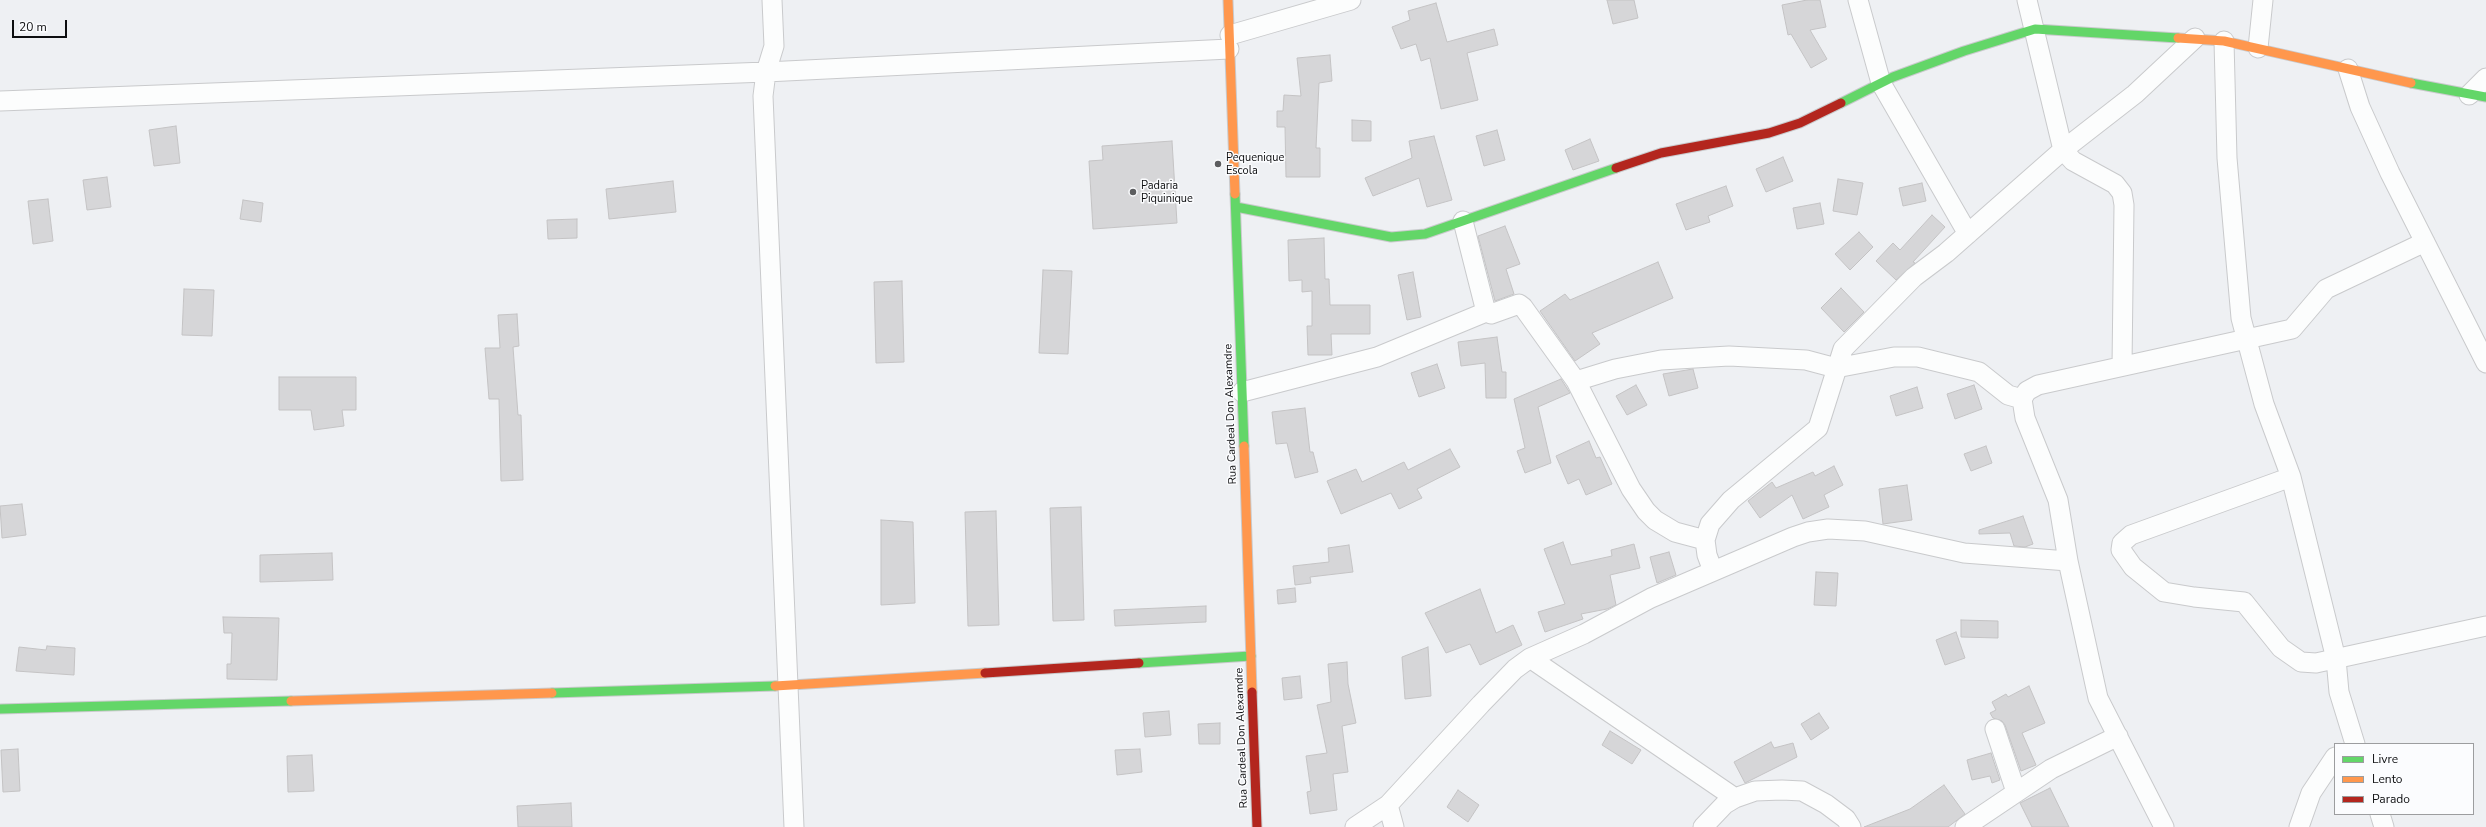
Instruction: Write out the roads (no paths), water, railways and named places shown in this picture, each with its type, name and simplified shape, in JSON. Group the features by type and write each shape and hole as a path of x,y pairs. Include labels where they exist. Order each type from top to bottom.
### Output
{"street":[{"path":"772,0 774,46 766,72 763,96 794,827"},
{"name":"Rua Cardeal Don Alexamdre","path":"1228,0 1256,827"},
{"path":"0,101 766,72 1230,42 1351,0"},
{"path":"1858,0 1881,83 1968,234"},
{"path":"2028,0 2051,104 2063,150 2073,160 2115,184 2122,193 2124,205 2122,366"},
{"path":"2258,48 2262,0"},
{"path":"1236,207 1391,237 1425,234 1661,153 1769,133 1800,123 1881,83 1964,50 2035,29 2224,40 2478,96 2486,78"},
{"path":"1713,572 1707,556 1705,540 1710,524 1731,500 1818,428 1828,402 1836,368 1843,348 1914,277 1968,234 2063,150 2135,94 2195,38"},
{"path":"2224,40 2227,158 2241,318 2264,404 2291,477 2336,660 2339,692 2351,741"},
{"path":"2348,68 2370,131 2486,363"},
{"path":"1463,221 1486,312"},
{"path":"2164,827 2098,698 2068,561 2058,500 2025,418 2022,399 2027,391 2038,385 2292,329 2326,289 2425,242"},
{"path":"1242,392 1377,357 1486,312 1491,314 1519,304 1523,307 1576,381 1631,489 1646,511 1655,520 1675,532 1705,540"},
{"path":"1576,381 1615,369 1661,360 1729,356 1806,360 1836,368 1894,357 1918,357 1979,372 2008,395 2022,399"},
{"path":"2291,477 2131,535 2122,543 2121,550 2133,567 2164,592 2194,597 2244,602 2281,648 2290,657 2301,662 2316,664 2486,626"},
{"path":"1355,827 1388,805 1496,688 1515,669 1530,658 1584,634 1651,598 1794,537 1808,532 1828,530 1889,535 1964,553 2068,561"},
{"path":"0,709 789,686 1251,656"},
{"path":"1530,658 1735,798"},
{"path":"1995,729 2016,792"},
{"path":"1965,827 2051,768 2118,736"},
{"path":"2299,827 2311,793 2334,758"},
{"path":"1703,827 1726,804 1735,798 1755,791 1802,791 1826,804 1846,820 1851,827"},
{"path":"1388,805 1394,827"},
{"path":"2380,815 2384,827"}],"place":[{"name":"Pequenique Escola","path":"1218,164"},
{"name":"Padaria Piquinique","path":"1133,192"}]}
